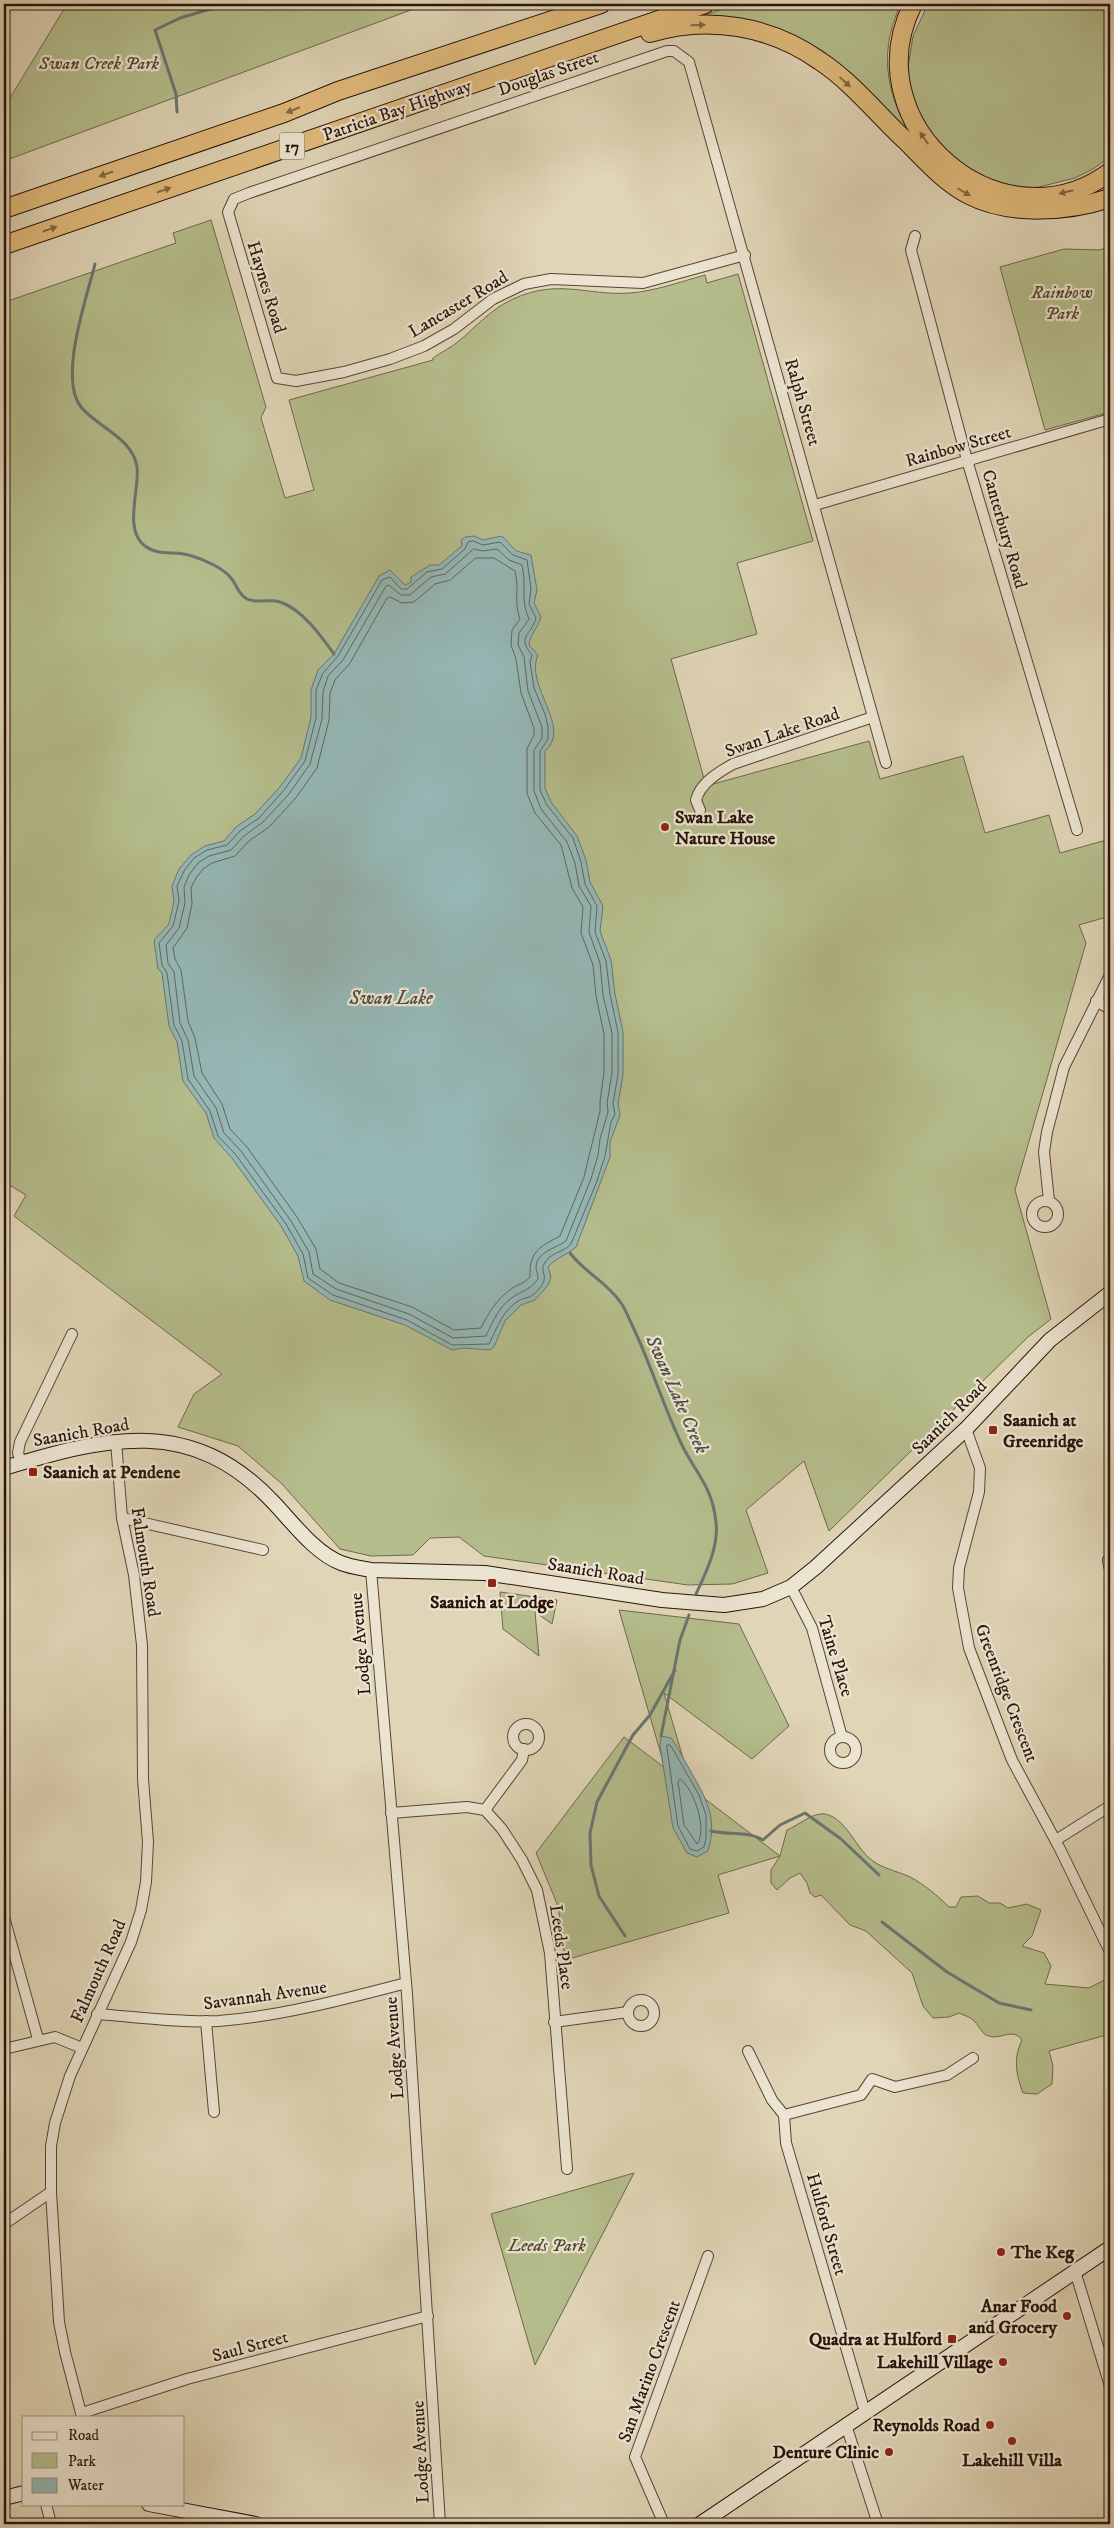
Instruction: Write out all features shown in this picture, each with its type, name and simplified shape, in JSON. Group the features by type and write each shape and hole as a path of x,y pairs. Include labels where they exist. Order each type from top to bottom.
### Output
{"highway":[{"path":"338,92 418,57 570,4"},
{"name":"Patricia Bay Highway","path":"4,210 338,92 601,4"},
{"name":"Patricia Bay Highway","path":"4,245 705,4"},
{"path":"913,4 903,30 900,50 903,93 918,130 929,146 949,166 972,181 990,189 1010,194 1035,196 1073,190 1090,184 1110,172"},
{"path":"466,86 507,81 663,29 695,24 726,25 756,30 785,40 821,61 944,178 971,196 1000,205 1045,209 1097,202 1110,198"}],"main road":[{"name":"Saanich Road","path":"4,1468 21,1462 116,1441 158,1440 196,1450 223,1460 260,1488 318,1548 340,1562 371,1570 485,1573 701,1604 746,1604 791,1587 966,1429 1050,1340 1110,1293"},
{"path":"700,2524 1110,2248"},
{"path":"4,2498 22,2494"},
{"path":"156,2506 199,2519 256,2524"}],"street":[{"name":"Douglas Street","path":"230,204 234,199 249,193 544,91 667,50 680,54"},
{"name":"Ralph Street","path":"680,54 689,62 745,255 886,763"},
{"name":"Haynes Road","path":"230,204 228,212 277,378"},
{"name":"Canterbury Road","path":"915,236 911,250 967,460 1077,830"},
{"name":"Lancaster Road","path":"277,378 296,381 344,372 390,359 424,346 454,329 493,299 524,284 551,279 643,282 745,255"},
{"name":"Rainbow Street","path":"815,505 1110,419"},
{"name":"Swan Lake Road","path":"700,810 696,800 697,794 721,771 733,764 873,717"},
{"path":"1048,1201 1044,1152 1047,1132 1064,1067 1110,975"},
{"path":"1096,1001 1110,1009"},
{"path":"21,1462 18,1453 20,1442 72,1334"},
{"name":"Greenridge Crescent","path":"966,1429 980,1468 979,1492 959,1568 958,1588 969,1648 1012,1760 1056,1840 1110,1952"},
{"name":"Falmouth Road","path":"82,2415 60,2330 51,2192 51,2146 55,2123 82,2048 132,1942 146,1882 148,1842 143,1779 142,1646 134,1575 122,1518 116,1441"},
{"path":"122,1518 263,1550"},
{"name":"Lodge Avenue","path":"371,1570 406,1983 440,2524"},
{"name":"Taine Place","path":"791,1587 812,1628 842,1737"},
{"path":"391,1813 467,1807 485,1810 522,1760 524,1749"},
{"path":"1056,1840 1110,1806"},
{"name":"Leeds Place","path":"485,1810 502,1829 538,1890 549,1944 567,2169"},
{"path":"4,1917 38,2039"},
{"name":"Savannah Avenue","path":"97,2014 206,2021 315,2006 406,1983"},
{"path":"554,2022 628,2012"},
{"path":"206,2021 214,2112"},
{"path":"4,2049 38,2039 55,2037 82,2048"},
{"path":"748,2051 772,2100 784,2115 860,2095 872,2079 895,2087 947,2076 973,2058"},
{"name":"Hulford Street","path":"784,2115 786,2143 865,2412"},
{"path":"4,2224 51,2192"},
{"name":"San Marino Crescent","path":"664,2524 635,2457 708,2256"},
{"path":"1075,2271 1110,2386"},
{"name":"Saul Street","path":"82,2415 187,2379 428,2316"},
{"path":"846,2426 878,2524"},
{"path":"47,2506 52,2524"}],"green space":[{"name":"Swan Creek Park","path":"67,4 427,4 4,161 4,108"},
{"path":"735,4 901,4 893,24 889,43 889,81 901,117 922,152 821,58 695,19"},
{"path":"928,4 1110,4 1110,157 1093,169 1075,178 1035,188 1000,185 953,163 914,114 907,74 913,36"},
{"path":"211,220 266,407 261,418 285,498 314,490 289,400 433,360 433,358 456,343 505,303 529,293 544,290 572,289 630,293 658,288 705,275 707,283 738,274 813,541 737,563 757,634 671,659 706,786 869,741 880,779 963,756 985,833 1049,815 1060,853 1110,839 1110,916 1079,925 1086,943 1015,1190 1051,1319 1028,1337 829,1531 804,1461 746,1510 768,1573 732,1584 688,1585 484,1556 459,1537 430,1538 413,1555 371,1556 340,1549 282,1484 238,1446 178,1427 194,1394 222,1374 14,1216 26,1195 4,1182 4,305 5,302 176,243 173,233"},
{"name":"Rainbow Park","path":"1110,247 1110,412 1045,430 1000,267 1064,249 1099,250"},
{"path":"500,1592 557,1600 552,1624 535,1612 539,1656 503,1629"},
{"path":"619,1610 739,1624 789,1726 752,1759 664,1693 692,1789 780,1856 718,1875 729,1913 565,1960 558,1906 536,1853 624,1737 665,1768"},
{"path":"825,1814 844,1826 863,1852 873,1861 915,1880 931,1890 949,1907 956,1907 961,1897 978,1896 989,1903 1000,1903 1008,1908 1027,1904 1041,1910 1032,1936 1022,1946 1044,1953 1051,1966 1045,1984 1089,1988 1110,1977 1110,2034 1049,2051 1053,2066 1052,2084 1037,2094 1023,2093 1016,2066 1017,2054 1022,2040 1018,2036 1010,2034 991,2037 986,2035 972,2019 959,2013 949,2017 933,2018 923,2006 912,1973 866,1931 850,1925 821,1895 815,1897 810,1893 807,1883 800,1873 790,1878 777,1890 771,1883 771,1870 780,1856 787,1830 811,1817"},
{"name":"Leeds Park","path":"634,2173 535,2365 491,2214"}],"water":[{"name":"Swan Lake","path":"474,536 483,540 502,536 516,551 531,555 537,590 534,603 541,617 529,645 538,655 535,667 537,680 554,730 552,741 545,751 545,788 551,802 577,836 586,860 590,882 603,906 600,931 611,960 615,994 623,1032 623,1075 618,1104 620,1115 610,1142 610,1157 576,1247 555,1260 548,1267 551,1277 548,1285 535,1300 521,1305 505,1321 494,1347 490,1350 464,1348 452,1350 405,1325 330,1300 304,1281 298,1256 281,1226 232,1158 214,1138 206,1113 183,1081 177,1042 169,1026 162,973 158,969 154,940 169,924 174,901 172,886 179,869 191,855 205,846 224,841 236,827 255,814 280,787 301,758 311,717 311,690 318,670 334,654 379,576 390,570 405,585 411,582 411,577 430,565 439,565 462,546 461,540 465,537"},
{"path":"661,1736 671,1738 674,1742 706,1800 709,1809 712,1829 708,1851 697,1857 687,1853 673,1828 660,1746"}],"waterway":[{"name":"Swan Lake Creek","path":"177,112 176,94 155,30 180,18 227,4"},
{"name":"Swan Lake Creek","path":"95,264 76,337 72,377 75,394 81,407 122,441 134,457 137,467 134,520 138,539 150,549 186,554 213,565 228,574 242,595 252,601 276,601 288,606 310,624 334,654"},
{"name":"Swan Lake Creek","path":"570,1253 582,1266 610,1289 623,1306 681,1443 711,1498 716,1522 716,1540 711,1559 696,1594"},
{"name":"Swan Lake Creek","path":"661,1736 680,1640 689,1615"},
{"path":"625,1936 599,1896 591,1865 590,1833 597,1802 633,1735 650,1715 675,1670"},
{"name":"Swan Lake Creek","path":"711,1831 751,1835 763,1840 780,1825 805,1813 841,1839 879,1875"},
{"name":"Swan Lake Creek","path":"882,1922 947,1972 999,2003 1031,2010"}],"place":[{"name":"Swan Lake Nature House","path":"665,827"},
{"name":"Saanich at Greenridge","path":"993,1430"},
{"name":"Saanich at Pendene","path":"33,1472"},
{"name":"Saanich at Lodge","path":"492,1583"},
{"name":"The Keg","path":"1001,2252"},
{"name":"Anar Food and Grocery","path":"1067,2316"},
{"name":"Quadra at Hulford","path":"952,2339"},
{"name":"Lakehill Village","path":"1003,2362"},
{"name":"Reynolds Road","path":"990,2425"},
{"name":"Lakehill Villa","path":"1012,2441"},
{"name":"Denture Clinic","path":"889,2452"}]}
